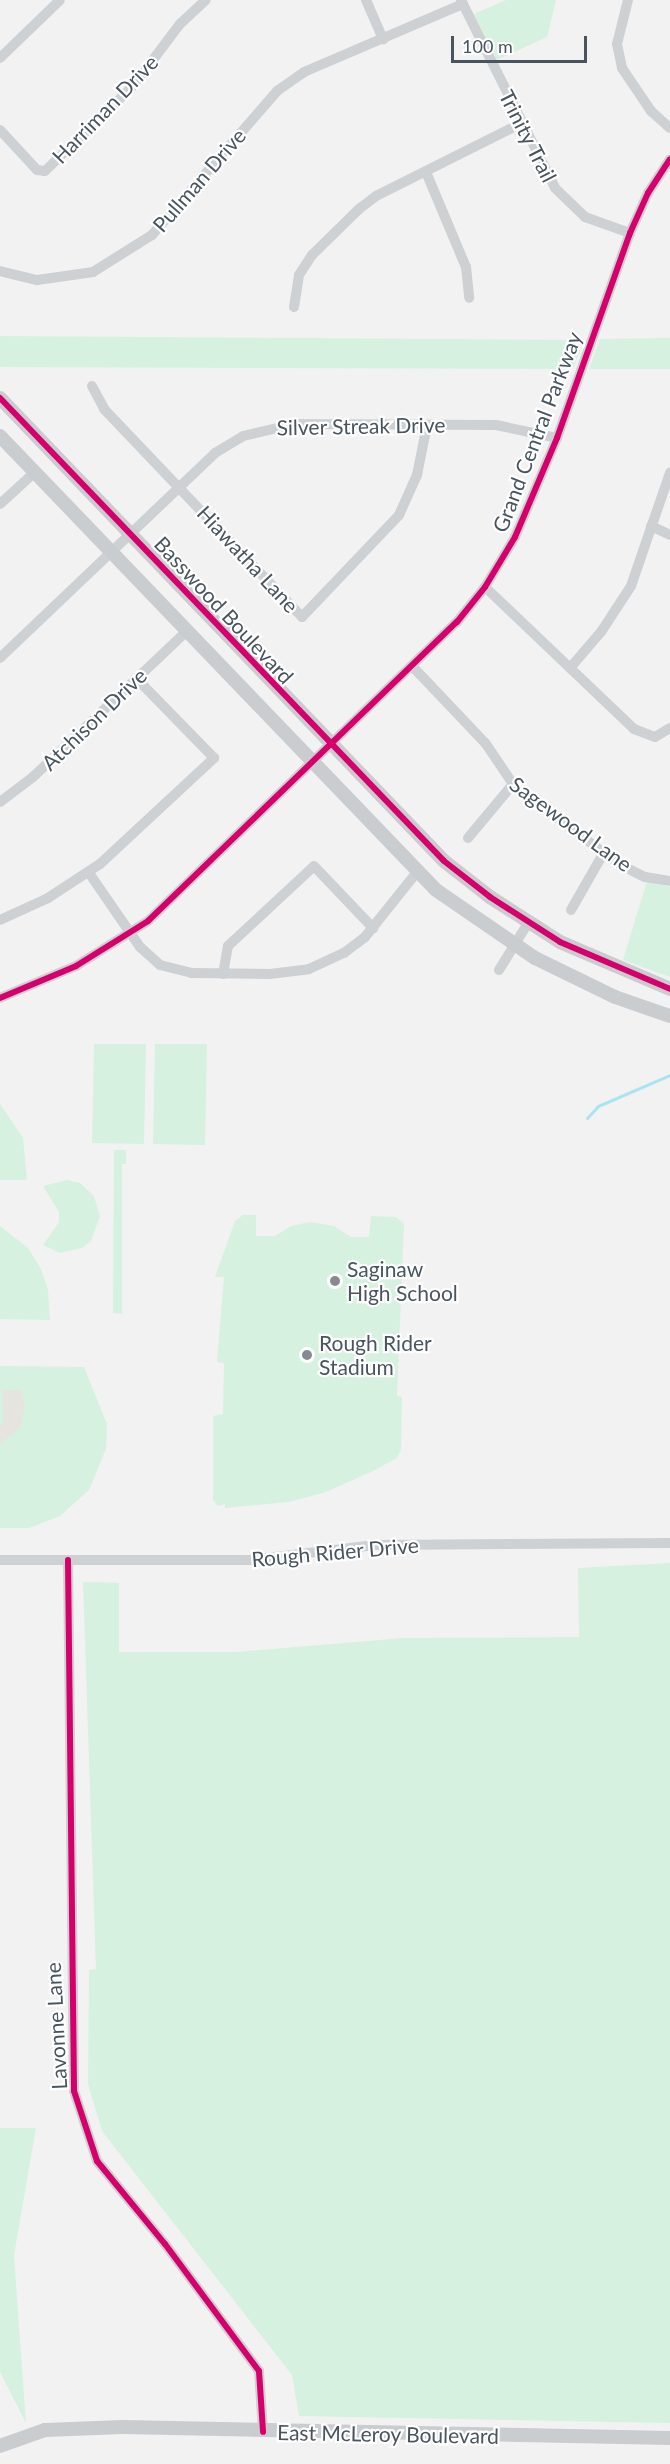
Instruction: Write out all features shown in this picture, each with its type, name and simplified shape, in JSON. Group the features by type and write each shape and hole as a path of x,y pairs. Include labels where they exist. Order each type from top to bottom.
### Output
{"main road":[{"name":"Basswood Boulevard","path":"0,398 331,747 444,861 528,923 595,960 670,989"},
{"name":"Basswood Boulevard","path":"0,436 185,633 417,872 459,908 514,945 585,984 670,1016"},
{"name":"East McLeroy Boulevard","path":"0,2446 59,2428 670,2438"}],"street":[{"path":"0,58 60,0"},
{"name":"Harriman Drive","path":"0,130 37,170 45,171 134,85 180,24 206,0"},
{"path":"366,0 383,39"},
{"path":"628,0 617,44 622,68 651,111 670,129"},
{"name":"Trinity Trail","path":"383,39 462,2 548,178 569,204 585,217 630,233"},
{"name":"Pullman Drive","path":"0,272 37,280 93,272 152,235 277,91 304,72 383,39"},
{"path":"294,307 299,275 337,228 376,196 520,124"},
{"name":"Grand Central Parkway","path":"0,998 61,974 130,934 178,894 445,637 485,587 515,537 557,438 630,233 648,193 670,159"},
{"path":"426,172 466,267 469,298"},
{"path":"92,386 104,409 180,487"},
{"name":"Silver Streak Drive","path":"0,658 223,446 266,428 295,424 510,426 557,438"},
{"name":"Hiawatha Lane","path":"180,487 302,617 399,515 417,475 427,425"},
{"path":"0,504 35,472"},
{"path":"570,668 601,632 631,586 670,473"},
{"path":"651,526 670,535"},
{"path":"485,587 634,729 655,737 670,728"},
{"name":"Atchison Drive","path":"0,802 33,777 185,633"},
{"name":"Sagewood Lane","path":"413,668 486,744 513,784 603,854 645,877 670,881"},
{"path":"0,920 48,898 89,873 125,843 214,758 136,678"},
{"path":"468,838 513,784"},
{"path":"571,910 603,854"},
{"path":"223,974 228,946 314,866 373,928"},
{"path":"89,873 130,934 151,959 168,969 223,974 282,974 309,969 344,954 373,928 417,872"},
{"path":"499,970 528,923"},
{"name":"Rough Rider Drive","path":"0,1560 250,1560 375,1545 670,1543"},
{"name":"Lavonne Lane","path":"68,1560 74,2091 97,2161 165,2244 259,2371 263,2432"}],"green space":[{"path":"506,0 556,0 547,37 497,60 474,14"},
{"path":"0,336 584,340 573,369 0,367"},
{"path":"670,338 670,369 589,369 600,339"},
{"path":"647,881 670,887 670,977 623,960"},
{"path":"94,1044 146,1044 144,1144 92,1143"},
{"path":"155,1044 207,1044 205,1145 153,1144"},
{"path":"0,1104 23,1138 27,1180 0,1180"},
{"path":"114,1150 126,1150 126,1164 122,1164 122,1314 113,1313"},
{"path":"67,1180 80,1183 94,1196 100,1216 91,1241 82,1248 60,1253 43,1245 59,1222 59,1212 43,1186"},
{"name":"Rough Rider Stadium","path":"243,1215 256,1215 256,1236 275,1236 291,1226 310,1222 334,1226 351,1237 369,1237 371,1216 396,1217 404,1224 397,1396 402,1397 401,1450 397,1458 326,1492 289,1502 225,1508 225,1504 218,1506 213,1500 213,1416 223,1414 224,1363 217,1362 224,1277 215,1277 235,1221"},
{"path":"0,1226 28,1248 41,1269 48,1290 50,1320 0,1319"},
{"path":"0,1366 84,1367 107,1424 106,1449 89,1490 60,1516 29,1528 0,1528"},
{"path":"670,1563 670,2423 299,2416 292,2375 102,2131 88,2084 89,1970 96,1969 83,1582 119,1583 119,1652 235,1652 403,1638 579,1637 578,1568"},
{"path":"0,2128 36,2128 14,2255 26,2423 0,2372"}],"sand":[{"path":"2,1390 21,1390 25,1407 20,1427 0,1444 0,1425 4,1421"}],"waterway":[{"path":"587,1118 598,1106 670,1075"}],"cycle path":[{"path":"0,998 76,966 148,921 457,622 485,587 515,537 557,438 630,233 648,193 670,159"},
{"path":"0,398 444,861 490,897 560,942 670,989"},
{"path":"68,1560 74,2091 97,2161 165,2244 259,2371 263,2432"}],"place":[{"name":"Saginaw High School","path":"335,1281"},
{"name":"Rough Rider Stadium","path":"307,1355"}]}
